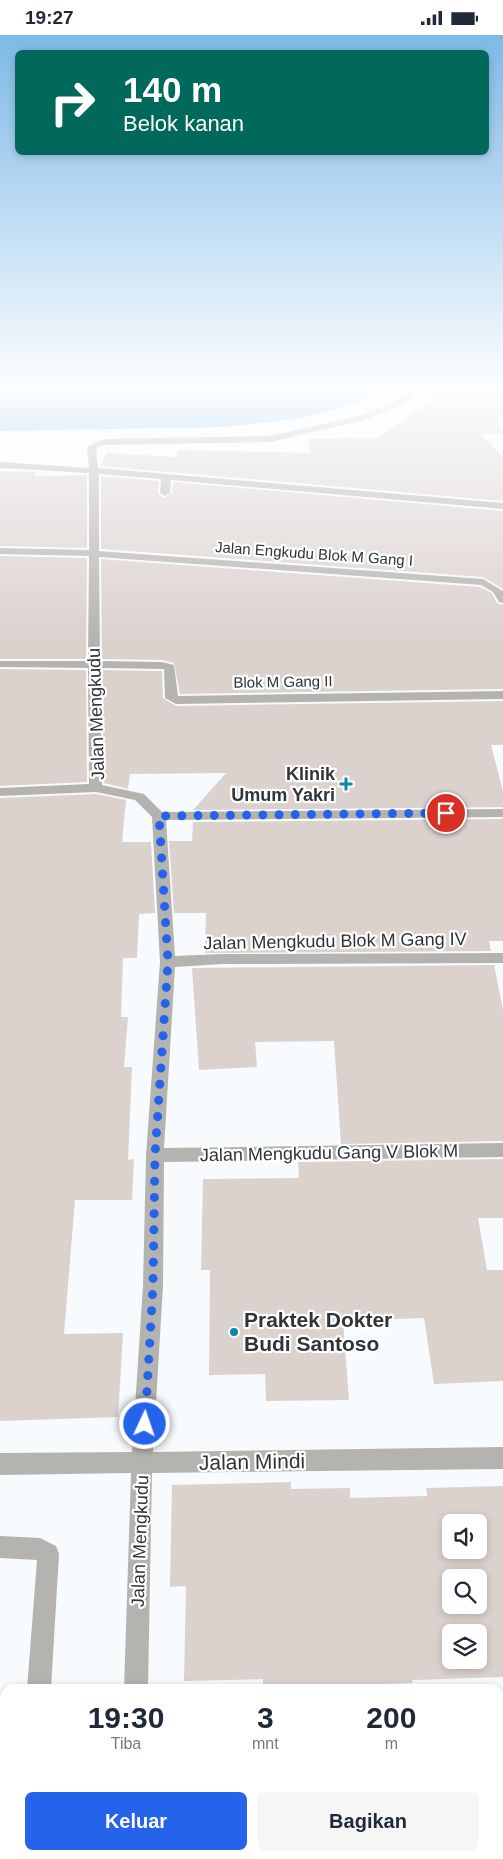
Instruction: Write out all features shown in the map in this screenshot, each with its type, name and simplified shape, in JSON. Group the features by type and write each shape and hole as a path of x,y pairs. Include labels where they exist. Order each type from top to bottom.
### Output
{"street":[{"path":"84,470 503,506"},
{"name":"Jalan Mengkudu","path":"94,471 96,788 140,797 159,816 168,962 155,1155 153,1286 142,1463 136,1684"},
{"path":"165,493 166,477"},
{"name":"Jalan Engkudu Blok M Gang I","path":"0,551 115,553 483,582 497,590 503,600"},
{"path":"0,664 94,666"},
{"name":"Blok M Gang II","path":"94,666 162,665 170,667 171,698 176,700 503,695"},
{"path":"0,792 96,788"},
{"path":"159,816 503,813"},
{"name":"Jalan Mengkudu Blok M Gang IV","path":"168,962 222,959 503,958"},
{"name":"Jalan Mengkudu Gang V Blok M","path":"155,1155 503,1150"},
{"name":"Jalan Mindi","path":"0,1464 503,1458"},
{"path":"0,1547 40,1549 48,1554 49,1564 38,1684"}],"building":[{"path":"147,470 503,470 503,501"},
{"path":"0,471 35,472 35,476 87,475 87,548 0,546"},
{"path":"101,476 159,481 158,493 164,498 172,493 173,482 503,511 503,589 483,577 101,549"},
{"path":"0,556 87,558 86,659 0,659"},
{"path":"101,559 480,587 492,593 497,603 503,605 503,689 180,694 174,663 162,660 102,659"},
{"path":"0,669 86,670 87,782 0,786"},
{"path":"102,670 162,671 163,698 176,706 503,701 503,745 491,745 503,791 503,807 193,810 226,773 130,774 128,789 104,783"},
{"path":"96,794 126,800 122,842 151,842 155,913 139,914 137,958 123,958 121,1017 128,1017 124,1067 132,1067 128,1160 134,1159 132,1200 75,1200 64,1334 123,1333 118,1417 0,1421 0,798"},
{"path":"503,819 503,941 489,941 491,951 205,953 206,913 174,913 169,841 192,841 193,822"},
{"path":"494,965 503,1010 503,1141 341,1144 334,1041 255,1042 257,1067 199,1070 192,968"},
{"path":"503,1159 503,1218 478,1218 487,1270 503,1270 503,1381 434,1384 424,1318 343,1321 349,1400 266,1401 265,1374 209,1375 210,1270 201,1270 203,1179 299,1178 298,1162"},
{"path":"291,1482 291,1489 350,1488 350,1498 427,1496 426,1488 503,1486 503,1677 412,1680 413,1683 383,1684 263,1684 263,1679 184,1681 186,1586 170,1587 172,1485"}],"place":[{"name":"Klinik Umum Yakri","path":"346,784"},
{"name":"Praktek Dokter Budi Santoso","path":"234,1332"}],"route":[{"path":"145,1424 153,1286 155,1155 168,962 159,816 446,813"}]}
